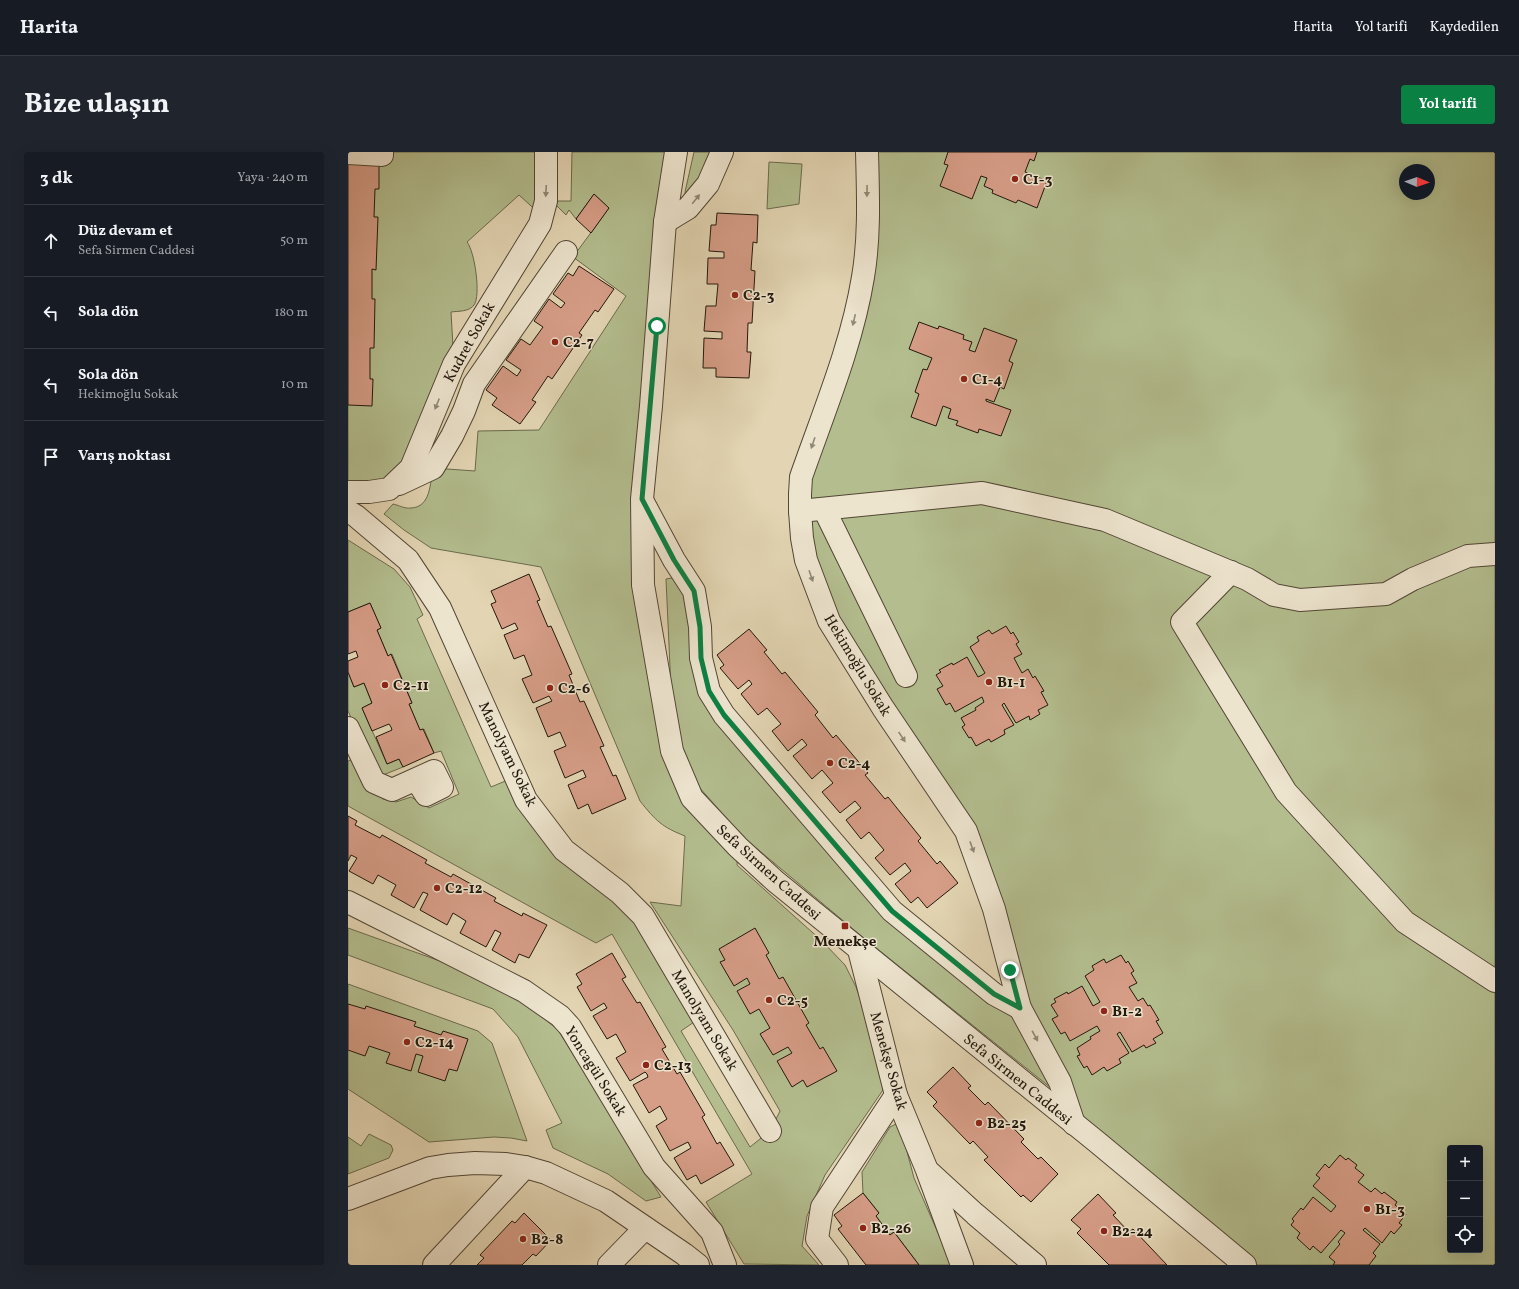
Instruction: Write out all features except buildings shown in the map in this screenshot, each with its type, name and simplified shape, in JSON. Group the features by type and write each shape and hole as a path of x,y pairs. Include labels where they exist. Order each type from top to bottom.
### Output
{"street":[{"path":"348,153 382,155 382,152"},
{"name":"Kudret Sokak","path":"389,489 411,468 454,364 540,224 546,200 546,152"},
{"name":"Sefa Sirmen Caddesi","path":"676,152 665,222 651,406 642,499 643,585 672,751 692,798 738,847 775,881 1245,1265"},
{"path":"665,222 688,208 708,184 722,152"},
{"name":"Hekimoğlu Sokak","path":"867,152 867,220 863,276 850,334 801,477 800,511 802,538 806,560 829,621 883,708 966,831 994,909 1020,1008 1060,1082 1074,1124"},
{"path":"348,492 369,492 389,489 433,468 452,436 464,411 474,384 566,252"},
{"path":"800,511 982,493 1105,520 1247,579 1274,595 1300,600 1386,594 1412,579 1468,556 1495,554"},
{"path":"642,499 674,560 694,591 700,627 701,658 709,691 724,715 892,911 994,994 1020,1008"},
{"path":"824,509 906,676"},
{"name":"Manolyam Sokak","path":"348,511 408,560 440,608 526,800 564,850 620,893 643,916 770,1131"},
{"path":"1231,572 1182,622 1286,792 1405,922 1495,981"},
{"path":"348,728 374,782 392,790 416,779"},
{"name":"Yoncagül Sokak","path":"348,902 524,991 560,1016 570,1027 654,1167 712,1232 725,1265"},
{"name":"Menekşe Sokak","path":"859,950 896,1095 927,1170 975,1214 1035,1265"},
{"path":"837,1265 818,1239 822,1207 896,1095"},
{"path":"348,1199 430,1168 475,1163 506,1164 524,1167 546,1173 606,1201 698,1265"},
{"path":"434,1265 524,1167"},
{"path":"927,1170 962,1265"},
{"path":"609,1265 645,1228"}],"green space":[{"path":"348,152 546,152 542,216 519,195 467,242 475,264 477,284 476,300 474,305 469,309 451,312 454,364 389,489 348,492"},
{"path":"572,152 676,152 642,499 672,751 738,847 737,865 822,941 845,965 856,987 878,1049 885,1087 825,1175 807,1216 802,1246 819,1265 744,1264 706,1202 752,1174 612,934 596,943 348,806 348,761 361,756 383,799 396,802 411,797 429,808 459,794 441,751 434,753 424,729 420,730 409,704 412,703 392,654 388,656 377,630 381,628 370,603 348,612 348,540 394,569 410,587 423,615 417,619 491,787 515,777 521,805 528,821 560,856 637,921 697,1020 681,1031 750,1147 770,1131 780,1111 733,1030 650,902 681,906 685,836 660,823 640,801 541,567 431,548 404,530 384,514 393,504 409,508 418,507 426,499 430,487 433,468 475,471 478,431 539,430 626,296 573,257 609,208 594,194 576,219 569,210 566,215 556,205 558,201 571,201"},
{"path":"694,152 722,152 688,210 685,192"},
{"path":"867,152 1495,152 1495,1265 1245,1265 1097,1142 1066,1100 865,939 743,837 699,787 681,744 671,689 666,579 684,576 709,691 892,911 1019,1007 966,831 844,647 800,511 850,335"},
{"path":"769,162 802,164 799,204 767,209"},
{"path":"348,672 354,687 364,683 372,703 362,708 387,764 399,759 403,767 378,777 348,711"},
{"path":"348,928 476,974 525,1003 558,1030 661,1197 646,1201 608,1174 553,1148 546,1130 562,1123 518,1037 493,1009 348,955"},
{"path":"348,984 478,1031 492,1043 527,1141 494,1137 429,1142 348,1089"},
{"path":"896,1124 901,1129 914,1178 952,1265 919,1265 894,1232 890,1235 876,1216 879,1213 863,1193 862,1172 890,1127"},
{"path":"369,1134 391,1145 393,1150 389,1158 348,1174 348,1137 361,1146"}],"place":[{"name":"C1-3","path":"1015,179"},
{"name":"C2-3","path":"735,295"},
{"name":"C2-7","path":"555,342"},
{"name":"C1-4","path":"964,379"},
{"name":"B1-1","path":"989,682"},
{"name":"C2-11","path":"385,685"},
{"name":"C2-6","path":"550,688"},
{"name":"C2-4","path":"830,763"},
{"name":"C2-12","path":"437,888"},
{"name":"Menekşe","path":"845,926"},
{"name":"C2-5","path":"769,1000"},
{"name":"B1-2","path":"1104,1011"},
{"name":"C2-14","path":"407,1042"},
{"name":"C2-13","path":"646,1065"},
{"name":"B2-25","path":"979,1123"},
{"name":"B1-3","path":"1367,1209"},
{"name":"B2-26","path":"863,1228"},
{"name":"B2-24","path":"1104,1231"},
{"name":"B2-8","path":"523,1239"}],"route":[{"path":"657,326 642,499 674,560 694,591 700,627 701,658 709,691 724,715 892,911 994,994 1020,1008 1010,970"}]}
